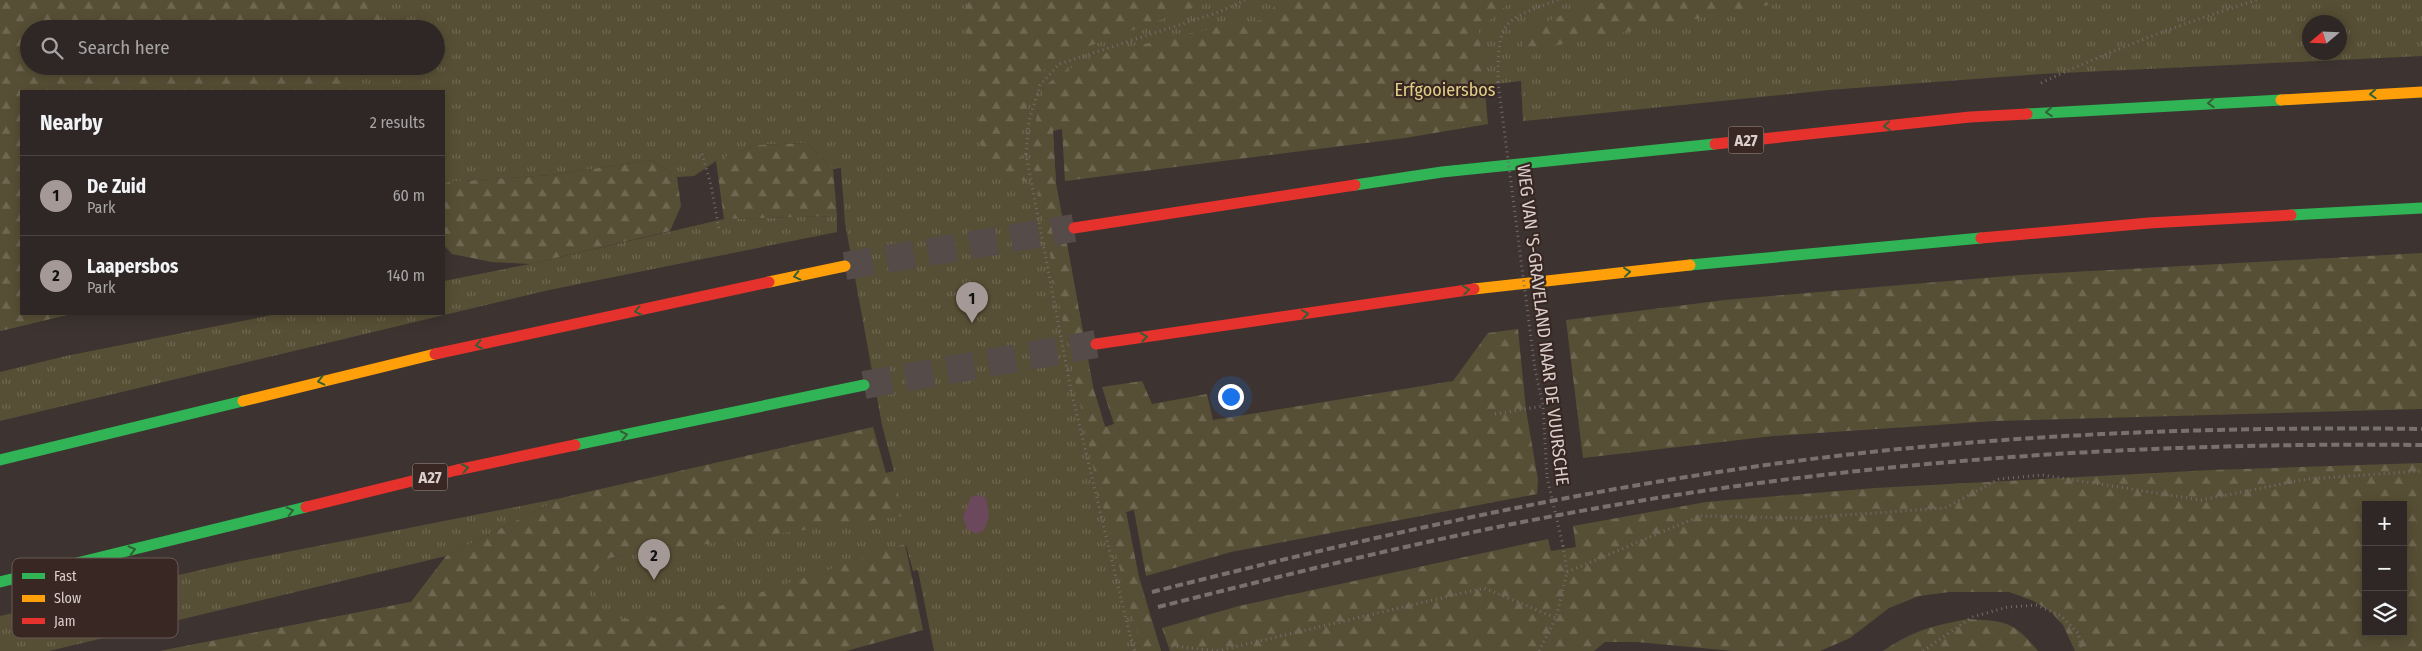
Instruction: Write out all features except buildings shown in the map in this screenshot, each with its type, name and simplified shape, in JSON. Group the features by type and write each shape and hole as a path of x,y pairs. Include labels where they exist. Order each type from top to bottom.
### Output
{"highway":[{"name":"A27","path":"1074,228 1442,172 1970,117 2422,92"},
{"path":"1096,344 1466,290 1770,256 2149,223 2422,208"},
{"path":"0,460 436,354 845,266"},
{"name":"A27","path":"98,558 457,470 864,385"}],"path":[{"path":"1135,651 1071,390 1026,154 1029,121 1040,85 1059,64 1218,12 1245,0"},
{"name":"WEG VAN 'S-GRAVELAND NAAR DE VUURSCHE","path":"1539,651 1556,618 1567,572 1547,477 1543,406 1535,369 1498,82 1498,46 1504,27 1520,14 1558,0"},
{"path":"2032,87 2094,57 2206,15 2257,0"},
{"path":"702,154 711,185 719,230"},
{"path":"1495,414 1543,406"},
{"path":"1567,572 1700,516 1803,518 1945,508 1999,479 2042,475 2201,500 2307,479 2422,471"},
{"path":"1172,646 1217,651 1484,588 1556,618"},
{"path":"1923,651 1972,617 2008,607 2037,605 2061,616 2078,633 2082,651"}],"green space":[{"path":"0,0 1360,0 1044,87 1034,135 1053,131 1056,184 1093,387 1126,512 1138,577 1161,651 934,651 918,570 913,571 906,545 617,651 160,651 411,602 609,558 715,542 894,471 882,425 845,223 841,168 833,169 807,143 755,145 716,161 694,176 677,177 652,160 551,175 445,184 445,90 20,90 20,315 67,315 0,331"},
{"path":"0,0 386,0 380,20 20,20 20,75 361,75 355,90 20,90 20,315 67,315 0,331"},
{"path":"970,0 1214,0 1076,51 1050,63 1032,85 1018,138 1026,182 1001,171 980,144 973,58 962,14"},
{"name":"Erfgooiersbos","path":"1280,0 1512,0 1479,30 1488,124 1405,138 1065,181 1062,129 1053,131 1056,184 1093,387 1105,427 1114,424 1102,387 1142,381 1152,404 1207,394 1213,420 1453,381 1488,333 1518,329 1526,410 1538,480 1537,494 1231,552 1146,576 1134,510 1126,512 1139,577 1161,651 1142,651 1096,480 1058,298 1031,152 1037,115 1044,87 1062,72 1102,54 1222,26 1263,20"},
{"path":"1402,0 2422,0 2422,56 2347,60 2347,15 2302,15 2302,60 2337,60 2041,74 1829,90 1523,121 1521,81 1487,85 1449,75"},
{"path":"1610,0 1794,0 1521,52 1526,31 1566,13"},
{"path":"807,143 833,169 837,216 724,219 716,161 755,145"},
{"path":"652,160 677,177 681,206 670,231 530,264 492,262 452,254 445,246 445,184 551,175"},
{"path":"837,216 837,232 549,290 445,315 445,281 530,264 724,219"},
{"path":"2422,253 2422,409 1995,421 1773,436 1583,458 1566,320 1725,300 2020,275"},
{"path":"272,315 444,315 0,421 0,372 66,356"},
{"path":"873,427 886,473 894,471 902,516 609,558 589,578 591,603 621,619 687,617 905,544 923,630 846,651 160,651 411,602 446,556 561,498"},
{"path":"2422,463 2422,651 2075,651 2063,625 2051,612 2034,601 2009,592 1949,592 1919,596 1889,608 1850,638 1820,651 1733,651 1637,642 1605,642 1594,651 1170,651 1162,628 1239,606 1548,539 1551,551 1576,547 1573,526 1706,502 1875,488 2212,470"},
{"path":"561,498 446,556 178,620 178,575"},
{"path":"12,613 12,638 103,638 49,651 0,651 0,616"},
{"path":"1968,619 2008,624 2022,633 2038,651 1883,651 1914,633"}],"shaded area":[{"path":"978,495 986,498 989,516 984,530 976,534 967,529 963,517 971,497"}],"tunnel":[{"path":"845,266 1074,228"},
{"path":"864,385 1096,344"}],"railway":[{"path":"1152,592 1301,555 1525,506 1676,479 1835,456 2002,440 2170,431 2338,428 2422,429"},
{"path":"1158,607 1328,565 1557,515 1715,489 1816,476 1916,465 2118,451 2321,445 2422,445"}],"traffic: fast":[{"path":"2027,114 2281,100"},
{"path":"1355,185 1442,172 1715,144"},
{"path":"2291,215 2422,208"},
{"path":"1690,265 1981,238"},
{"path":"575,445 864,385"},
{"path":"0,460 243,401"},
{"path":"98,558 306,507"},
{"path":"0,582 12,579"}],"traffic: slow":[{"path":"2281,100 2422,92"},
{"path":"1474,289 1690,265"},
{"path":"769,282 845,266"},
{"path":"243,401 435,354"}],"traffic: jam":[{"path":"1715,144 1970,117 2027,114"},
{"path":"1074,228 1355,185"},
{"path":"1981,238 2149,223 2291,215"},
{"path":"435,354 769,282"},
{"path":"1096,344 1474,289"},
{"path":"306,507 457,470 575,445"}],"place":[{"name":"De Zuid","path":"972,323"},
{"name":"Laapersbos","path":"654,580"}]}
